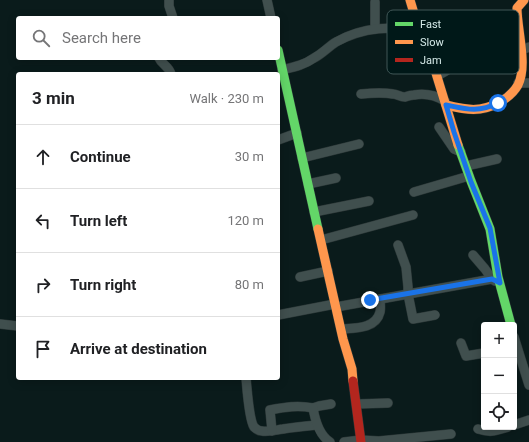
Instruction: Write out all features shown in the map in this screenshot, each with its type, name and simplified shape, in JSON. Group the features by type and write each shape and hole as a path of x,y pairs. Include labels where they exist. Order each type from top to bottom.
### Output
{"street":[{"path":"169,0 169,6 172,16"},
{"path":"267,0 271,16"},
{"path":"410,0 413,10"},
{"path":"517,10 524,0"},
{"path":"375,2 375,29"},
{"path":"361,94 389,93 406,97 416,94 426,95 439,98 445,103 472,110 492,106 511,94 517,86 522,73 525,49 519,26"},
{"path":"282,70 297,67 315,58 330,46 345,38 365,31 387,28"},
{"path":"159,60 167,66 170,72"},
{"path":"280,60 282,84 297,133 341,329 352,369 361,441"},
{"path":"441,74 437,76 445,103 469,176 490,228 496,281 510,322"},
{"path":"518,83 529,83"},
{"path":"439,127 454,149 461,152"},
{"path":"280,139 297,133"},
{"path":"302,158 359,144"},
{"path":"466,166 497,159"},
{"path":"414,192 469,176"},
{"path":"308,184 336,178"},
{"path":"314,212 369,200"},
{"path":"321,240 413,215"},
{"path":"398,245 406,268 412,319 435,315"},
{"path":"473,255 496,281"},
{"path":"300,278 328,271"},
{"path":"280,315 496,281"},
{"path":"341,329 367,326 373,323 378,318 380,311 380,299"},
{"path":"0,324 16,326"},
{"path":"461,343 466,356 481,354"},
{"path":"517,349 529,385"},
{"path":"246,380 252,426 256,429 271,432 284,428 317,425"},
{"path":"357,404 388,403"},
{"path":"272,431 270,410 299,406 313,408 331,404"},
{"path":"313,408 317,425 326,440 330,442"},
{"path":"517,424 529,420"},
{"path":"482,430 487,432 499,430"},
{"path":"344,442 379,441 451,434"}],"traffic: fast":[{"path":"280,59 318,229"},
{"path":"458,145 490,229 498,277 510,322"}],"traffic: slow":[{"path":"410,0 413,10"},
{"path":"517,10 524,0"},
{"path":"446,105 473,110 480,109 493,105 510,95 518,85 521,77 522,58 519,32"},
{"path":"436,74 458,145"},
{"path":"318,229 343,339 352,369 353,381"}],"traffic: jam":[{"path":"353,381 361,442"}],"route":[{"path":"370,300 492,279 500,283 490,228 471,182 446,105 472,110 485,108 498,103"}]}
